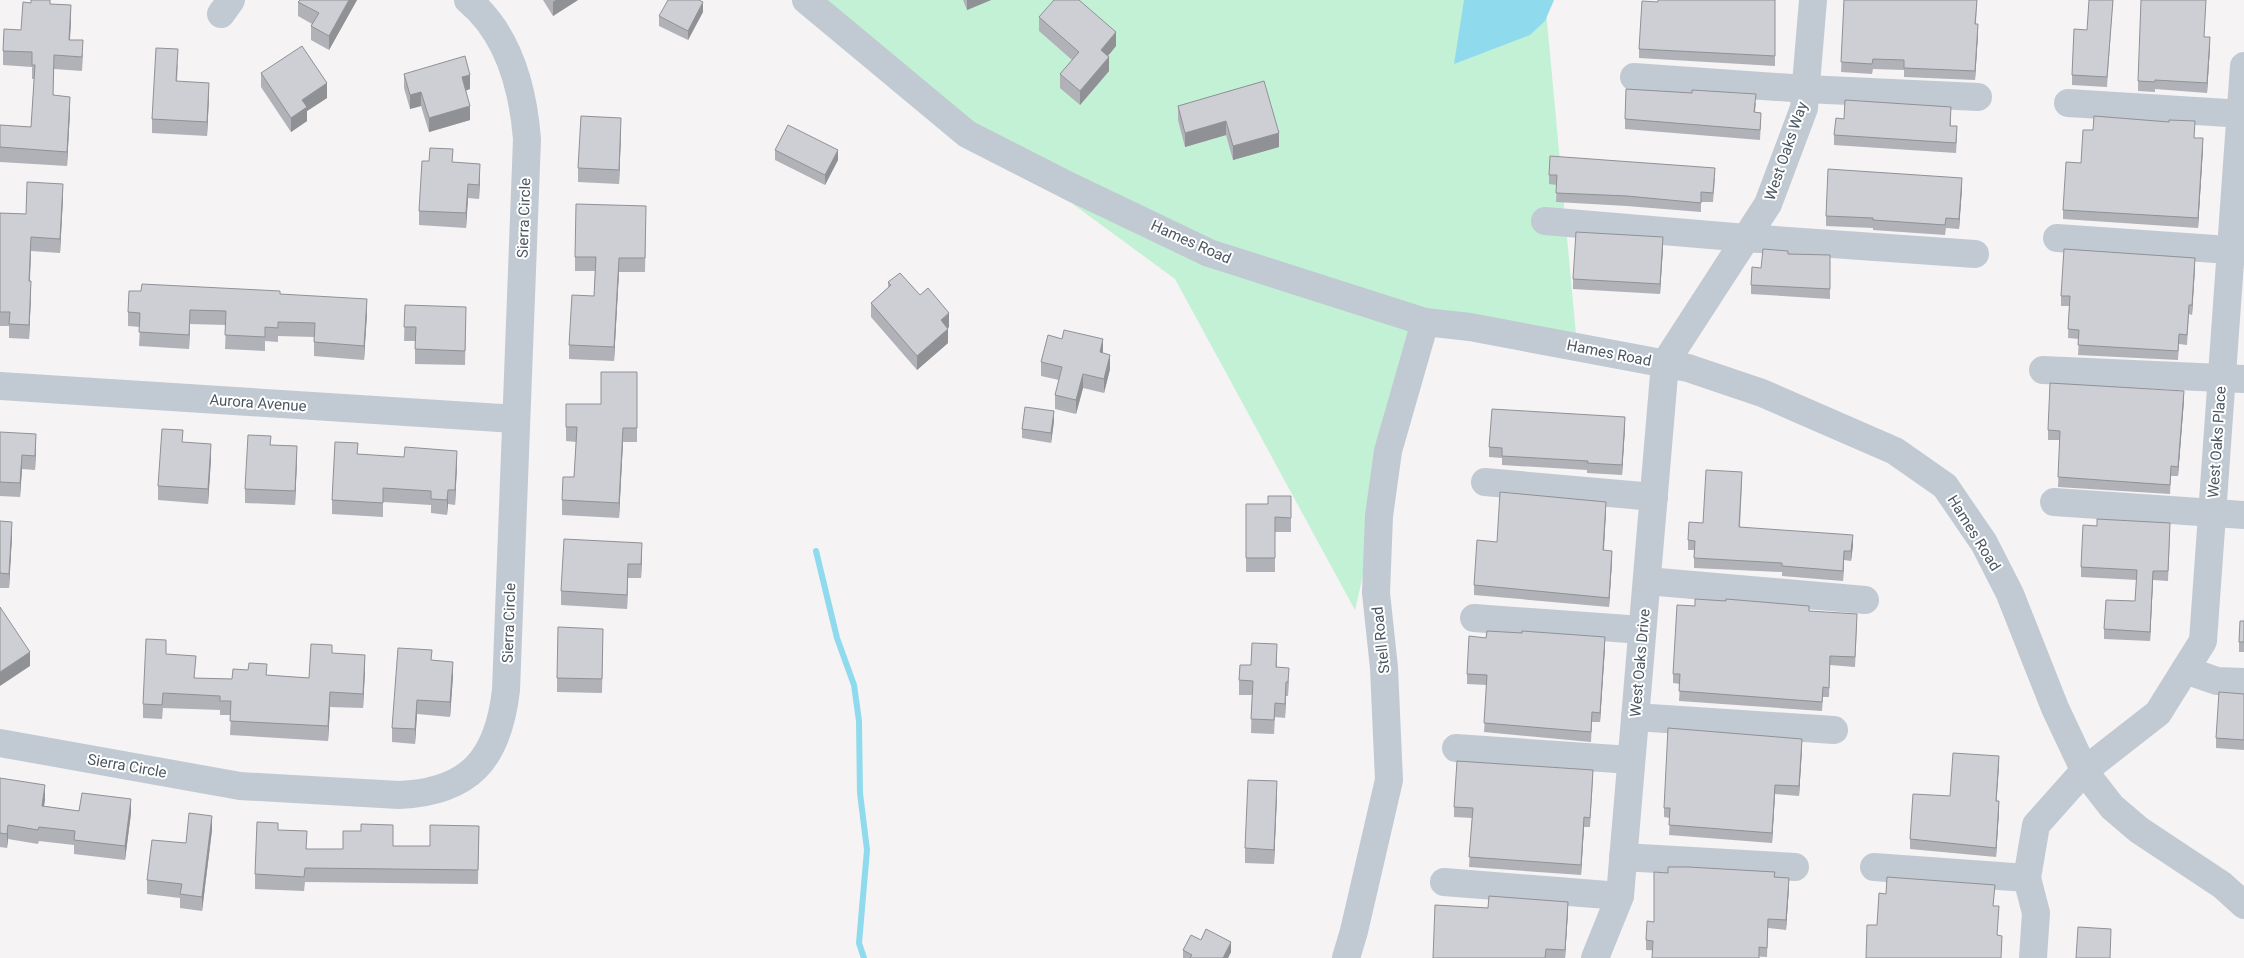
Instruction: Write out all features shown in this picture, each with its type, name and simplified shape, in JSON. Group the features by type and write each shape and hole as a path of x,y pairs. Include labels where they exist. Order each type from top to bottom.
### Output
{"street":[{"name":"Sierra Circle","path":"0,742 217,783 259,788 406,795 422,794 444,789 460,780 476,767 490,750 499,732 504,712 527,139 522,94 507,53 484,17 468,0"},
{"name":"Hames Road","path":"806,0 967,134 1088,196 1209,253 1424,322 1470,327 1688,368 1748,388 1895,451 1945,486 1984,542 2010,594 2055,708 2085,770 2112,807 2139,830 2222,885 2244,905"},
{"name":"West Oaks Way","path":"1665,363 1768,204 1804,108 1813,0"},
{"name":"West Oaks Place","path":"2027,878 2036,825 2085,770 2158,713 2203,641 2212,512 2233,378 2244,66"},
{"path":"1634,78 1978,97"},
{"path":"2068,103 2242,114"},
{"path":"1545,220 1746,238 1975,254"},
{"path":"2057,238 2238,250"},
{"name":"Stell Road","path":"1346,958 1354,932 1388,780 1384,668 1376,593 1379,516 1388,451 1424,322"},
{"name":"West Oaks Drive","path":"1595,958 1620,896 1665,363"},
{"path":"2043,370 2233,378"},
{"name":"Aurora Avenue","path":"0,386 516,420"},
{"path":"1485,482 1654,497"},
{"path":"2054,502 2244,515"},
{"path":"1647,581 1865,600"},
{"path":"1474,618 1642,630"},
{"path":"2185,670 2217,681 2244,682"},
{"path":"1635,717 1834,730"},
{"path":"1456,748 1631,760"},
{"path":"1623,857 1795,867"},
{"path":"1874,867 2027,878 2036,913 2033,958"},
{"path":"1444,882 1620,896"}],"green space":[{"path":"795,0 1545,0 1578,356 1420,326 1355,610 1175,279"}],"water":[{"path":"1464,0 1554,0 1545,21 1530,35 1454,64"}],"building":[{"path":"31,0 50,0 50,4 71,5 69,40 83,40 82,57 54,55 53,95 70,97 67,152 0,147 0,125 31,127 35,65 32,65 32,52 3,51 4,29 21,30 23,2 31,3"},
{"path":"300,0 349,0 329,36 311,26 319,13 298,2"},
{"path":"668,0 699,0 703,2 688,31 659,16"},
{"path":"1054,0 1079,0 1116,32 1101,50 1109,57 1080,91 1060,74 1079,52 1039,17"},
{"path":"1658,0 1775,0 1775,56 1639,49 1642,1 1658,2"},
{"path":"1844,0 1977,0 1975,24 1978,24 1975,71 1904,68 1904,60 1873,59 1872,64 1841,62"},
{"path":"2089,0 2113,0 2107,77 2072,75 2074,29 2087,30"},
{"path":"2141,0 2206,0 2204,37 2210,37 2207,83 2138,81"},
{"path":"302,46 327,83 302,100 307,107 291,118 261,73"},
{"path":"156,48 178,49 176,81 209,83 207,122 152,119"},
{"path":"465,56 470,75 462,77 470,106 429,118 421,92 410,95 404,74"},
{"path":"1264,81 1279,133 1233,146 1226,121 1185,133 1178,106"},
{"path":"1626,89 1692,93 1692,90 1756,94 1754,112 1761,113 1760,130 1625,119"},
{"path":"1845,100 1951,107 1950,126 1957,126 1956,143 1834,135 1836,118 1844,119"},
{"path":"581,116 621,118 619,170 578,168"},
{"path":"2094,116 2169,122 2169,120 2195,121 2194,138 2203,138 2198,218 2063,210 2066,162 2081,163 2083,130 2093,130"},
{"path":"788,125 838,150 825,175 775,150"},
{"path":"430,148 453,149 452,162 480,164 479,185 468,184 466,213 419,211 422,161 429,161"},
{"path":"1550,156 1715,168 1713,193 1701,192 1701,203 1627,196 1556,193 1557,175 1549,175"},
{"path":"1828,169 1962,178 1959,219 1946,218 1945,225 1873,220 1873,218 1826,216"},
{"path":"27,182 63,184 60,239 31,237 29,325 9,324 10,312 0,312 0,213 26,214"},
{"path":"576,204 646,206 645,258 619,258 614,347 569,345 572,295 594,296 596,257 575,257"},
{"path":"1576,232 1663,237 1660,284 1573,279"},
{"path":"1763,249 1788,251 1788,254 1830,255 1830,289 1751,285 1752,267 1761,268"},
{"path":"2064,249 2195,258 2192,305 2189,305 2187,335 2179,334 2178,351 2078,345 2079,330 2068,329 2070,296 2061,296"},
{"path":"900,273 920,295 928,288 949,313 941,320 948,329 917,356 871,303 891,285 888,282"},
{"path":"142,284 280,291 280,294 367,299 364,346 314,342 315,323 278,322 278,328 265,327 265,337 225,335 226,311 190,310 189,335 139,332 140,313 128,312 129,291 141,291"},
{"path":"405,305 466,307 465,351 415,349 416,327 404,327"},
{"path":"1064,330 1103,339 1100,352 1110,355 1104,379 1083,374 1076,400 1055,395 1062,367 1041,362 1048,335 1062,339"},
{"path":"601,372 637,372 637,428 623,428 619,503 562,500 563,477 574,477 577,427 566,427 566,404 601,404"},
{"path":"2050,383 2184,391 2178,467 2171,466 2170,485 2058,477 2060,431 2048,430"},
{"path":"1025,407 1054,411 1051,433 1022,429"},
{"path":"1492,409 1625,417 1622,465 1502,456 1502,448 1489,447"},
{"path":"162,429 183,430 182,442 211,444 208,489 158,486"},
{"path":"0,432 36,434 35,456 22,455 20,483 0,482"},
{"path":"248,435 271,436 270,445 297,446 295,491 245,489"},
{"path":"335,442 358,443 357,454 404,457 405,447 457,451 455,490 448,490 447,500 431,499 431,491 383,488 383,503 332,500"},
{"path":"1706,470 1742,472 1739,527 1853,535 1851,551 1844,551 1843,571 1782,566 1782,563 1694,558 1695,541 1688,540 1689,522 1703,523"},
{"path":"1500,492 1606,502 1603,550 1612,551 1609,598 1474,585 1477,540 1497,542"},
{"path":"1268,496 1291,496 1291,518 1275,517 1275,558 1246,558 1246,504 1268,504"},
{"path":"2097,519 2170,523 2168,571 2153,571 2150,632 2104,629 2106,600 2135,601 2137,570 2081,567 2083,525 2097,526"},
{"path":"0,521 12,522 9,574 0,573"},
{"path":"564,539 642,543 641,564 628,564 627,595 561,591"},
{"path":"1695,599 1726,601 1726,599 1809,606 1809,611 1857,614 1855,657 1830,656 1829,688 1823,687 1822,702 1679,691 1680,674 1673,674 1677,605 1695,606"},
{"path":"0,607 30,652 0,672"},
{"path":"2240,621 2244,621 2244,642 2239,642"},
{"path":"558,627 603,629 602,679 557,678"},
{"path":"1487,631 1522,633 1522,631 1605,637 1600,713 1592,712 1591,732 1484,723 1487,675 1467,674 1469,636 1486,638"},
{"path":"146,639 166,640 166,654 196,656 194,678 232,679 233,669 248,670 249,663 267,664 266,675 309,678 311,644 332,645 332,653 365,655 363,694 330,692 328,726 230,721 231,701 220,701 220,696 163,693 162,705 143,704"},
{"path":"1252,643 1277,644 1276,667 1289,668 1285,704 1275,703 1274,720 1251,719 1253,681 1239,680 1240,665 1251,665"},
{"path":"398,648 432,650 431,660 453,662 450,702 417,700 415,729 392,728"},
{"path":"2219,692 2244,694 2244,740 2216,738"},
{"path":"1668,728 1802,739 1799,786 1775,785 1772,833 1669,825 1670,808 1664,808"},
{"path":"1953,753 1999,756 1996,801 1999,801 1996,848 1910,839 1913,794 1950,796"},
{"path":"1457,761 1593,770 1590,818 1584,817 1581,865 1469,857 1473,808 1454,807"},
{"path":"0,778 45,785 42,806 79,811 82,793 131,799 125,846 74,840 75,831 39,827 38,830 8,825 7,834 0,833"},
{"path":"1248,780 1277,781 1274,850 1245,848"},
{"path":"189,813 212,816 202,897 180,894 182,884 147,880 152,840 186,843"},
{"path":"257,822 278,823 278,830 307,831 306,849 343,849 343,831 361,831 361,824 393,825 393,846 430,846 430,825 479,826 478,870 305,868 304,877 255,874"},
{"path":"1668,867 1775,872 1774,877 1789,878 1786,920 1768,919 1767,948 1759,947 1759,958 1652,958 1653,941 1646,940 1647,921 1654,922 1654,872 1668,873"},
{"path":"1887,877 1995,885 1993,906 1999,906 1997,935 2002,936 2001,958 1866,958 1867,925 1877,925 1879,893 1886,894"},
{"path":"1489,896 1568,902 1565,950 1546,949 1545,958 1433,958 1435,905 1488,908"},
{"path":"2078,927 2111,929 2110,958 2076,958"},
{"path":"1206,929 1231,942 1223,958 1190,958 1192,955 1183,950 1191,935 1201,940"}],"waterway":[{"path":"816,551 837,638 854,685 859,721 860,793 867,850 859,943 864,958"}]}
